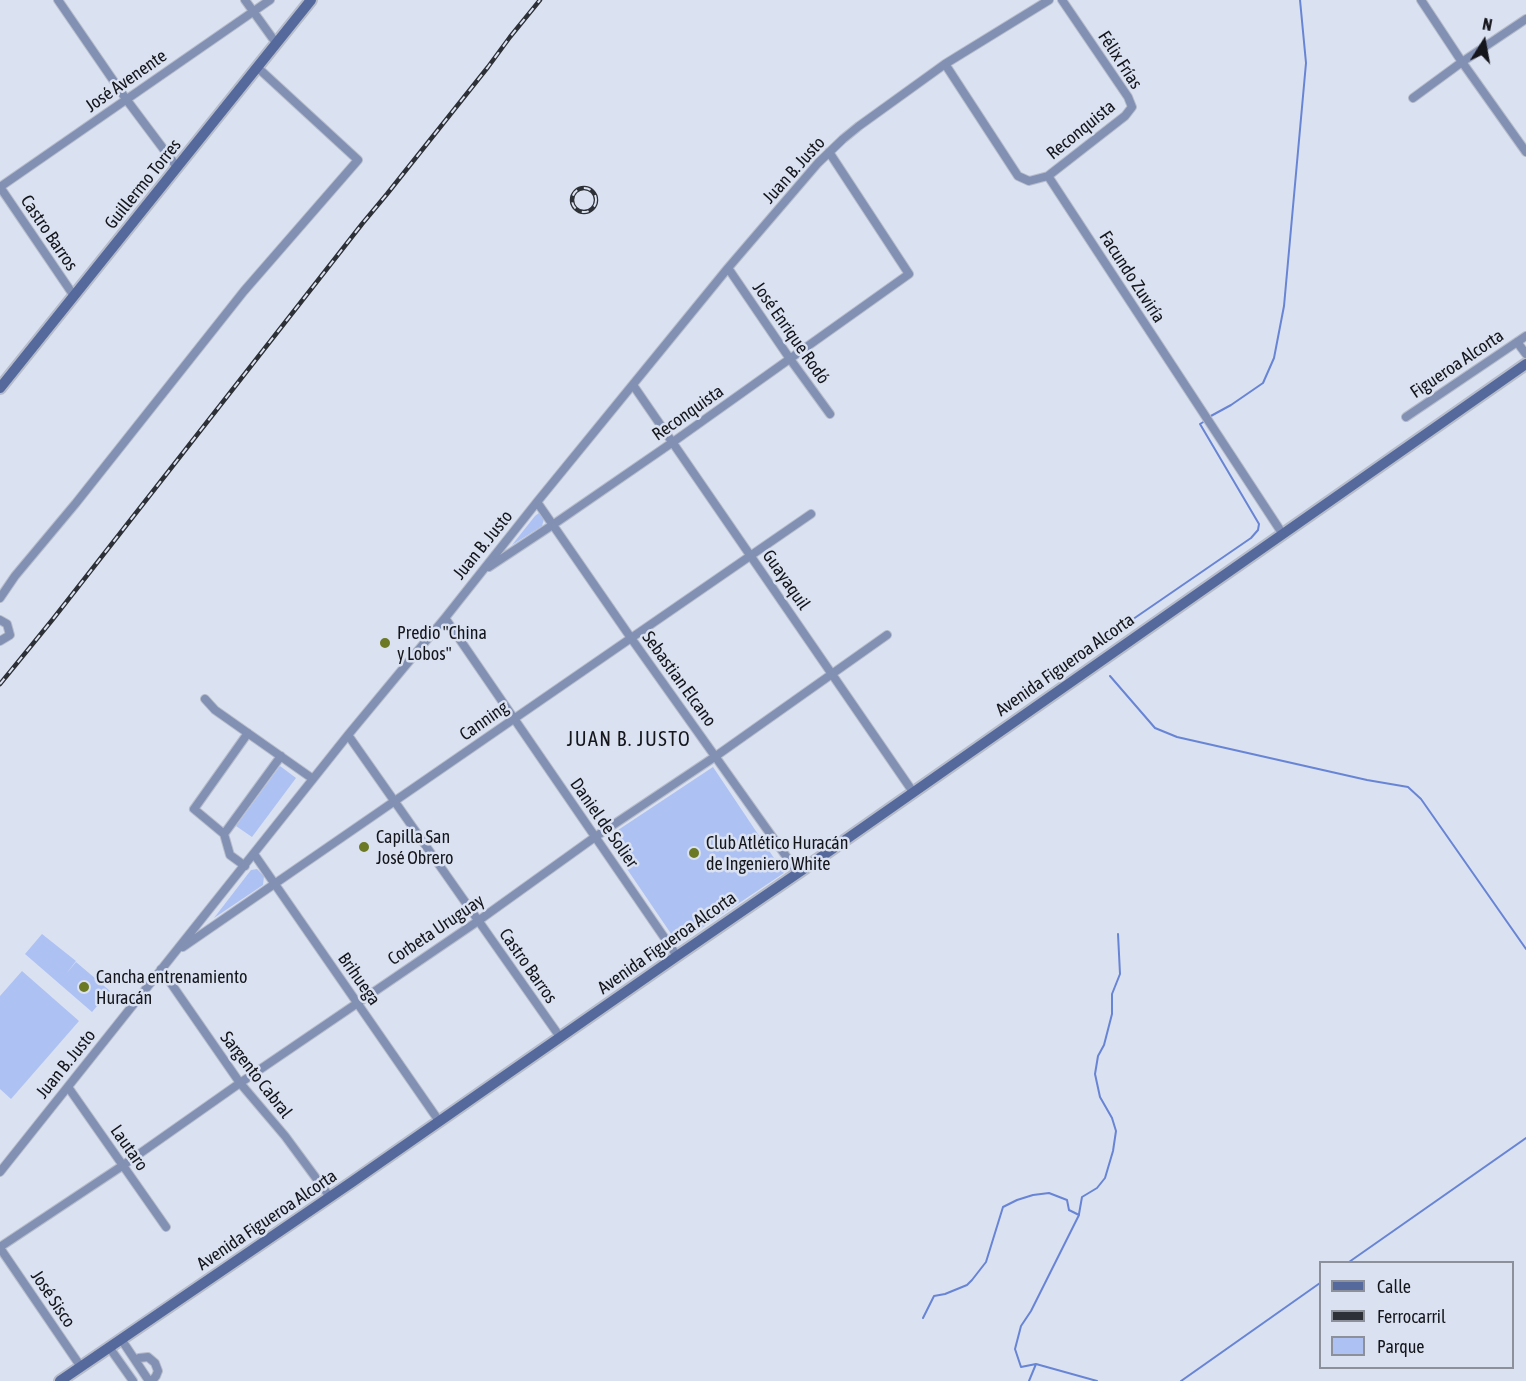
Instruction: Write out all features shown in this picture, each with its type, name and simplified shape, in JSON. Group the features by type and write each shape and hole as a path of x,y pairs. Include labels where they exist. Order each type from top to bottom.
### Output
{"main road":[{"name":"Guillermo Torres","path":"0,388 311,0"},
{"name":"Avenida Figueroa Alcorta","path":"60,1381 798,873 1526,364"}],"street":[{"path":"58,0 126,99 177,167"},
{"path":"245,0 276,43"},
{"name":"José Avenente","path":"0,187 270,0"},
{"name":"Juan B. Justo","path":"0,1172 537,502 728,268 829,152 859,126 945,64 1049,0"},
{"name":"Félix Frías","path":"1062,0 1128,97 1132,107"},
{"path":"1421,0 1526,152"},
{"path":"1413,98 1526,19"},
{"path":"945,64 1018,176 1029,181 1048,176"},
{"path":"0,598 15,576 76,503 244,291 358,160 257,67"},
{"name":"Reconquista","path":"1048,176 1125,116 1132,107"},
{"name":"Reconquista","path":"481,572 673,442 909,274 829,152"},
{"name":"Facundo Zuviría","path":"1048,176 1282,533"},
{"name":"Castro Barros","path":"0,187 74,296"},
{"name":"José Enrique Rodó","path":"728,268 830,414"},
{"name":"Figueroa Alcorta","path":"1406,417 1526,336"},
{"path":"1517,342 1526,354"},
{"name":"Guayaquil","path":"633,385 913,792"},
{"name":"Sebastian Elcano","path":"537,502 798,873"},
{"name":"Canning","path":"175,953 811,514"},
{"name":"Daniel de Solier","path":"445,618 677,956"},
{"path":"0,620 7,624 10,635 0,641"},
{"name":"Corbeta Uruguay","path":"0,1248 478,921 887,635"},
{"path":"205,699 215,710 314,779"},
{"path":"245,866 230,855 224,834 194,809 248,733"},
{"name":"Castro Barros","path":"348,735 560,1037"},
{"path":"224,834 281,756"},
{"name":"Brihuega","path":"254,854 439,1121"},
{"name":"Sargento Cabral","path":"161,969 240,1083 285,1136 330,1197"},
{"name":"Lautaro","path":"68,1087 166,1227"},
{"name":"José Sisco","path":"0,1248 81,1367"},
{"path":"121,1339 135,1360 151,1381 156,1376 158,1371 155,1363 148,1357 135,1360"},
{"path":"109,1347 133,1381"}],"green space":[{"path":"539,513 544,519 542,526 512,545 535,516"},
{"path":"280,766 296,778 252,837 236,826"},
{"name":"Club Atlético Huracán de Ingeniero White","path":"713,767 784,873 678,944 606,838"},
{"path":"257,869 264,876 263,885 214,918 251,870"},
{"path":"42,934 76,961 66,974 76,962 110,991 92,1012 25,954"},
{"path":"22,971 79,1021 11,1099 0,1089 0,996"}],"waterway":[{"path":"1209,417 1263,383 1274,358 1284,306 1306,63 1300,0"},
{"path":"1091,648 1251,538 1258,530 1259,524 1200,424 1205,421"},
{"path":"1110,676 1155,728 1177,737 1367,780 1408,787 1421,799 1526,949"},
{"path":"1079,1214 1082,1197 1097,1188 1105,1178 1116,1131 1112,1118 1100,1097 1095,1074 1098,1056 1104,1045 1112,1014 1112,994 1120,974 1118,934"},
{"path":"1350,1261 1526,1138"},
{"path":"923,1318 934,1296 967,1285 986,1262 1003,1207 1033,1195 1049,1193 1067,1200 1069,1210 1079,1215 1031,1311 1021,1326 1015,1349 1021,1367 1036,1364 1097,1381"},
{"path":"1181,1381 1319,1284"},
{"path":"1029,1381 1036,1364"}],"railway":[{"path":"0,684 540,0"},
{"path":"584,188 592,192 596,200 592,208 584,212 576,208 572,200 576,192 584,188"}],"place":[{"name":"Predio \"China y Lobos\"","path":"385,643"},
{"name":"Capilla San José Obrero","path":"364,847"},
{"name":"Club Atlético Huracán de Ingeniero White","path":"694,853"},
{"name":"Cancha entrenamiento Huracán","path":"84,987"}],"district":[{"name":"JUAN B. JUSTO","path":"629,740"}]}
